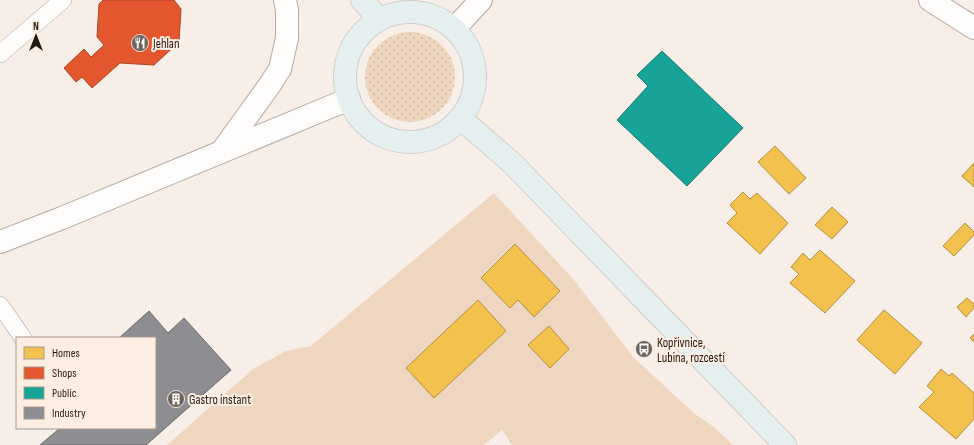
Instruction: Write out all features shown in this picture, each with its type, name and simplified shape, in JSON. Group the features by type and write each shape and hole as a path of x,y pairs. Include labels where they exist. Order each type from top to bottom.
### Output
{"main road":[{"path":"221,152 280,69 287,38 287,10 285,0"},
{"path":"362,0 379,19"},
{"path":"454,28 481,0"},
{"path":"930,0 974,28"},
{"path":"418,12 437,18 454,28 466,42 475,67 475,86 473,95 466,111 460,118 445,132 435,137 420,141 404,142 384,136 366,125 354,109 349,99 346,91 345,72 349,54 364,30 379,19 398,13 418,12"},
{"path":"0,242 62,218 349,99"},
{"path":"460,118 512,163 785,445"}],"lane":[{"path":"0,54 63,0"},
{"path":"0,305 22,337"}],"shaded area":[{"path":"410,32 427,35 442,45 452,60 455,77 452,94 442,109 427,119 410,122 393,119 378,109 368,94 365,77 368,60 378,45 393,35"},
{"path":"494,193 574,280 634,358 695,414 714,427 733,445 512,445 502,430 484,445 167,445 253,369 286,351 311,346"}],"building: Homes":[{"path":"775,146 806,178 789,194 758,162"},
{"path":"974,163 974,187 962,176"},
{"path":"743,192 750,199 757,193 788,223 760,254 727,223 737,213 730,205"},
{"path":"832,207 848,222 832,239 815,225"},
{"path":"965,223 974,232 974,235 954,256 943,246"},
{"path":"515,244 560,291 534,317 518,300 510,308 481,278"},
{"path":"820,250 855,281 825,313 790,283 799,274 791,267 803,253 810,260"},
{"path":"967,298 974,304 974,308 966,317 957,307"},
{"path":"478,300 506,331 434,398 406,368"},
{"path":"884,310 922,343 895,374 857,340"},
{"path":"549,326 569,349 550,368 528,345"},
{"path":"974,334 974,342 970,338"},
{"path":"941,369 949,376 952,373 974,393 974,419 956,439 919,407 934,392 927,386"}],"building: Shops":[{"name":"Jehlan","path":"103,0 174,0 181,9 179,42 154,65 120,63 92,88 82,77 76,82 64,68 84,49 91,57 104,45 97,37 99,4"}],"building: Public":[{"path":"662,51 743,128 687,186 617,120 648,86 637,75"}],"building: Industry":[{"name":"Gastro instant","path":"149,311 168,333 184,318 231,370 146,445 40,445 59,429 156,429 156,337 120,337"}],"place":[{"name":"Jehlan","path":"140,43"},
{"name":"Kopřivnice, Lubina, rozcestí","path":"644,349"},
{"name":"Gastro instant","path":"176,399"}]}
